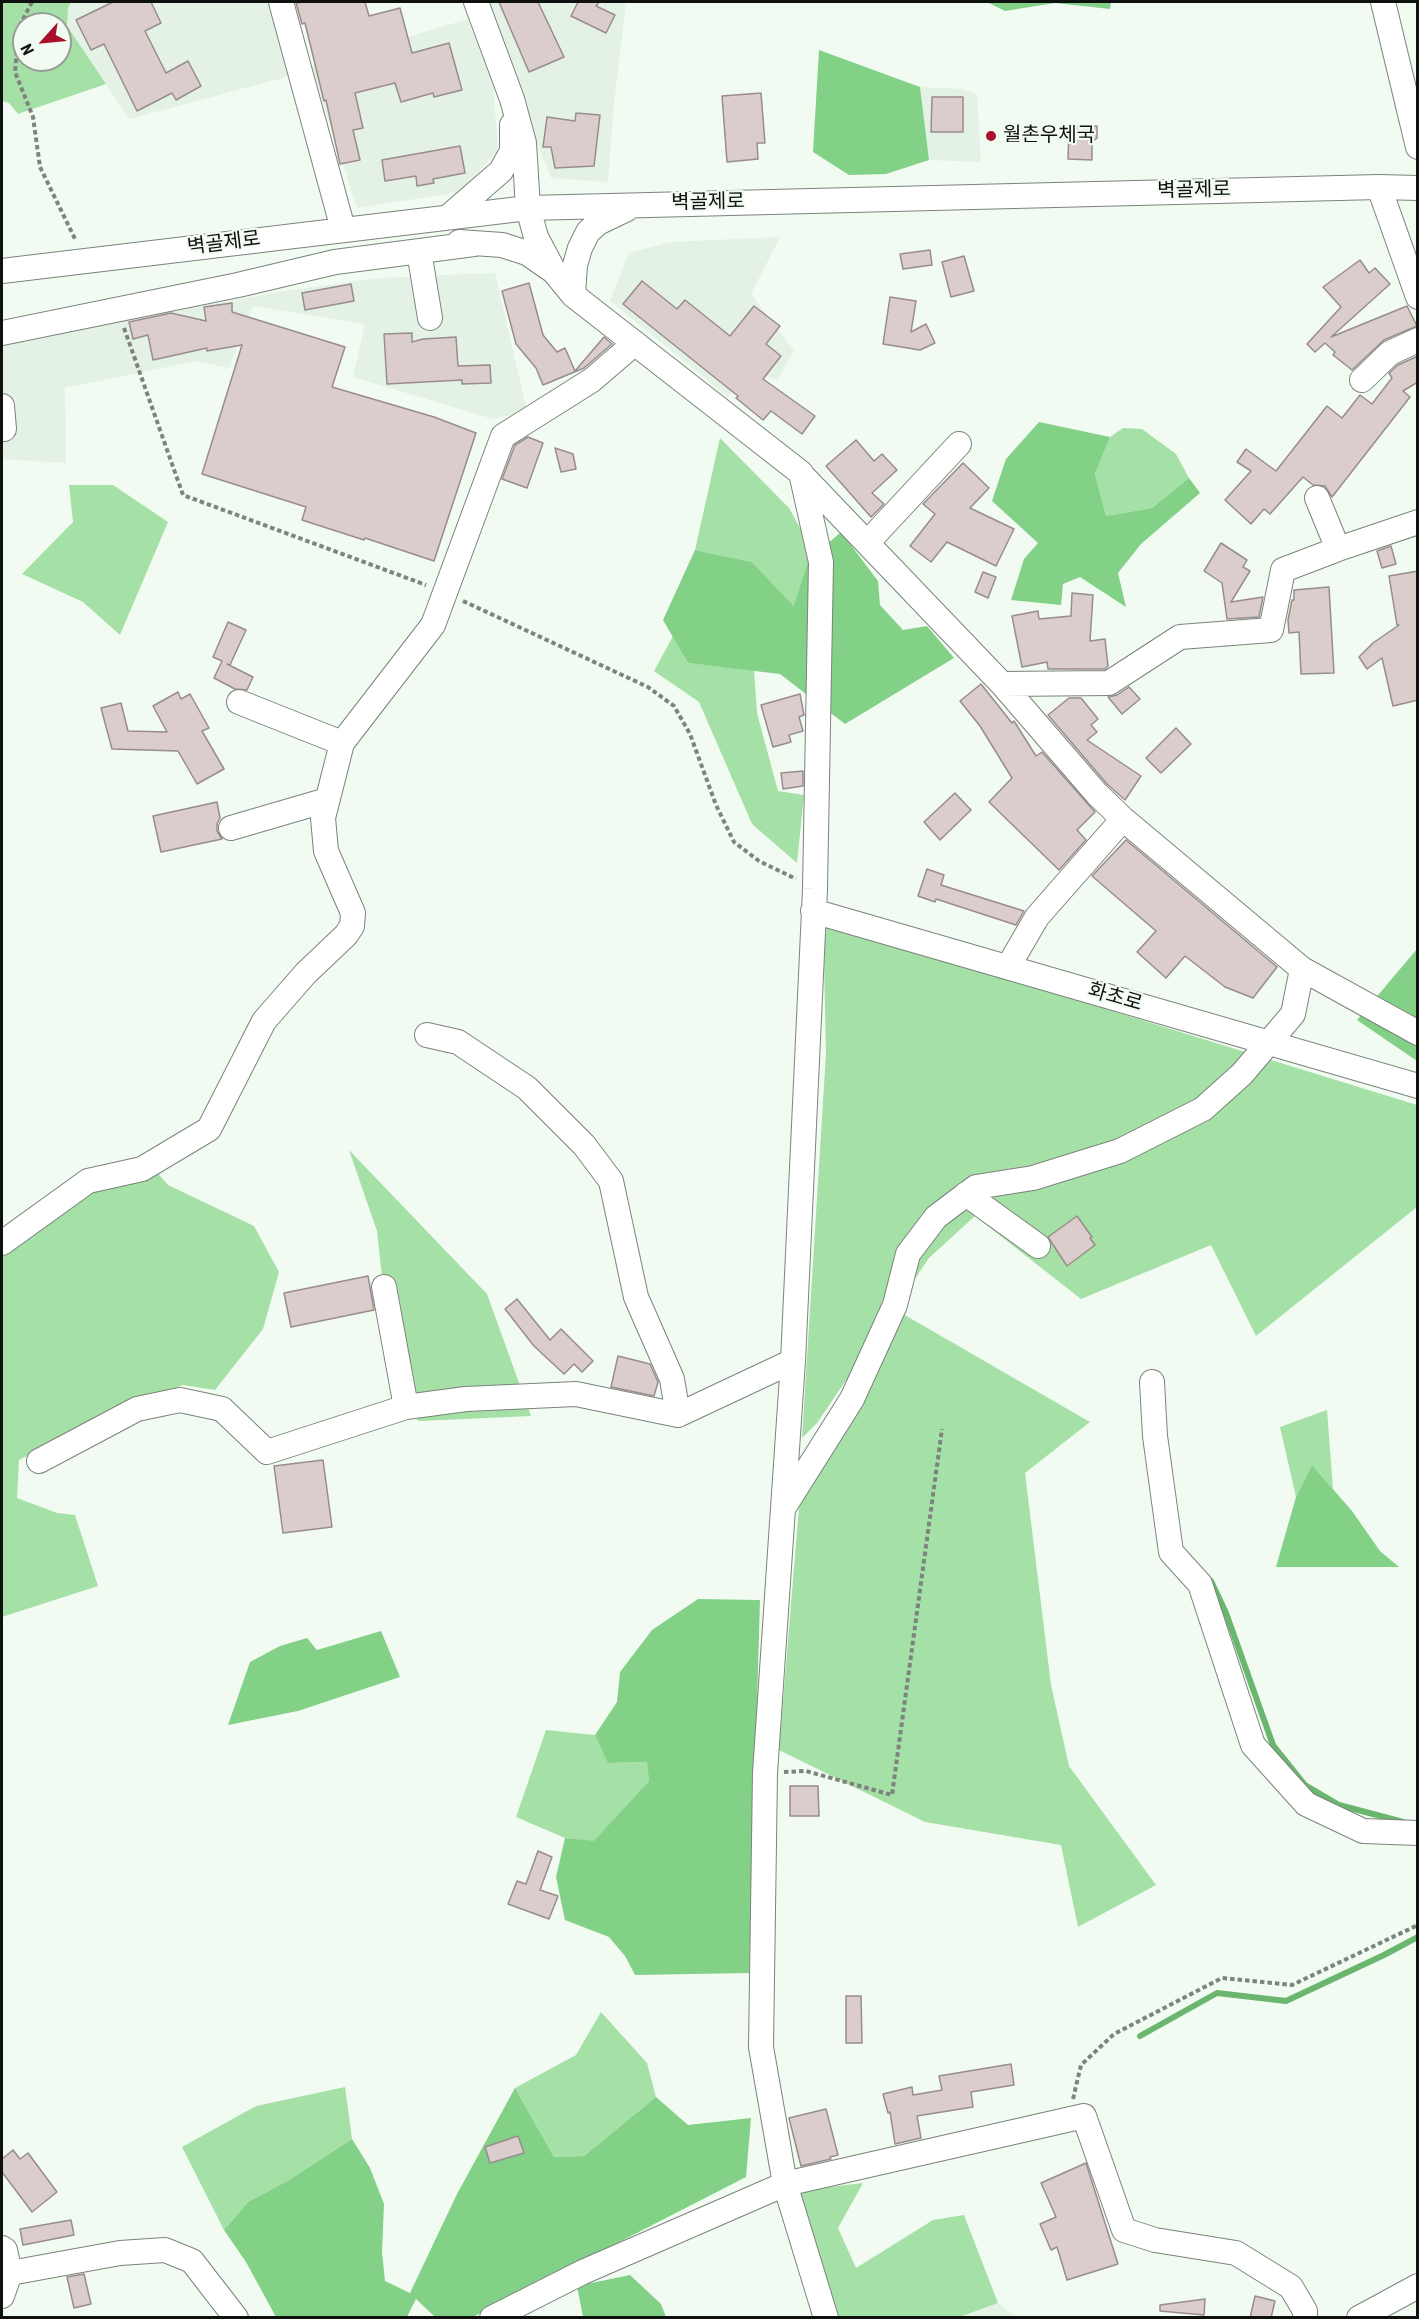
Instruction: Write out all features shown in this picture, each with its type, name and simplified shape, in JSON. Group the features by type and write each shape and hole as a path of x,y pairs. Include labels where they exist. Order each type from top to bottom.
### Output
{"street":[{"path":"281,2 343,229"},
{"path":"477,2 512,99 524,143 528,208 536,237 555,273 573,295 801,473 1002,684 1097,794 1124,819 1302,969 1418,1033"},
{"path":"1383,2 1418,147"},
{"path":"448,217 501,171 512,151 512,99"},
{"name":"벽골제로","path":"2,272 528,208 1379,187 1418,188"},
{"path":"1379,187 1418,297"},
{"path":"573,295 574,266 588,232 598,223 638,205"},
{"path":"375,226 474,244 502,245 527,253 555,273"},
{"path":"2,333 238,285 335,262 474,244"},
{"path":"419,251 430,318"},
{"path":"1362,380 1390,353 1418,340"},
{"path":"2,1243 88,1181 142,1169 209,1129 264,1020 306,973 346,936 352,926 353,913 326,851 322,818 342,743 434,625 503,436 592,380 635,343"},
{"path":"867,543 959,444"},
{"path":"801,473 821,562 813,911 793,1361 765,1773 761,2047 785,2184 826,2318"},
{"path":"1317,498 1338,549"},
{"path":"1002,684 1109,683 1180,637 1271,630 1283,570 1418,522"},
{"path":"239,702 342,743"},
{"path":"231,828 327,800"},
{"path":"1008,967 1037,917 1124,819"},
{"name":"화초로","path":"813,911 1418,1086"},
{"path":"782,1511 852,1399 895,1305 908,1254 936,1217 976,1187 1033,1178 1120,1151 1203,1109 1242,1074 1293,1014 1302,969"},
{"path":"427,1035 458,1042 527,1088 584,1145 611,1181 636,1297 672,1379 678,1415"},
{"path":"966,1194 1038,1246"},
{"path":"384,1287 406,1407"},
{"path":"39,1461 137,1409 180,1400 222,1409 267,1452 406,1407 466,1399 576,1394 678,1415 793,1361"},
{"path":"1152,1382 1155,1436 1171,1552 1200,1584 1253,1745 1306,1804 1362,1831 1418,1833"},
{"path":"492,2318 583,2272 785,2184 1083,2116 1124,2230 1155,2240 1236,2253 1291,2287 1305,2312 1305,2318"},
{"path":"2,2247 5,2250 10,2273 2,2296"},
{"path":"10,2273 120,2253 165,2250 192,2261 236,2318"},
{"path":"1359,2318 1418,2286"}],"path":[{"path":"32,2 20,27 15,72 33,117 40,167 85,261"},
{"path":"765,1773 806,1771 892,1795 942,1429"},
{"path":"1068,2120 1081,2065 1114,2034 1222,1978 1292,1985 1418,1925"}],"shaded area":[{"path":"71,2 270,2 290,76 129,119 72,34 72,12 68,12"},
{"path":"483,2 626,2 608,182 551,178"},
{"path":"468,19 493,85 498,150 461,192 357,208 311,66"},
{"path":"920,87 960,89 977,94 981,162 929,160"},
{"path":"780,237 751,294 794,351 777,380 751,370 728,397 610,301 629,253 670,242"},
{"path":"495,273 527,411 493,419 353,377 365,324 253,306 229,368 196,361 65,388 66,463 2,459 2,345 63,331 285,291 377,278"},
{"path":"998,2303 1016,2317 960,2318"}],"green space":[{"path":"2,2 71,2 68,12 12,12 12,72 72,72 72,33 106,84 18,114 9,103 2,101"},
{"path":"987,2 1111,2 1110,9 1055,3 1005,11"},
{"path":"819,50 920,87 929,160 886,174 849,175 813,152"},
{"path":"1039,422 1110,437 1095,474 1106,516 1152,508 1189,478 1200,493 1141,544 1118,573 1126,607 1080,577 1063,584 1061,605 1011,600 1024,559 1038,543 992,501 1006,459"},
{"path":"1123,428 1142,429 1176,454 1189,478 1152,508 1106,516 1095,474 1110,437"},
{"path":"720,438 789,508 815,555 808,561 795,607 752,562 695,550"},
{"path":"69,485 113,485 168,522 120,635 83,602 22,574 73,522"},
{"path":"841,532 878,581 880,605 903,630 927,626 954,658 845,724 780,674 688,663 663,620 695,550 752,562 794,606 808,561"},
{"path":"673,636 688,663 754,670 757,713 778,791 804,795 797,863 752,824 699,702 654,671"},
{"path":"823,921 1417,1105 1417,1207 1256,1336 1211,1245 1081,1299 975,1216 929,1258 817,1423 802,1438 826,1054"},
{"path":"1417,949 1417,1061 1357,1020"},
{"path":"349,1150 487,1294 531,1416 419,1421 396,1403 377,1231"},
{"path":"157,1172 168,1185 254,1226 279,1272 263,1329 215,1390 183,1385 98,1419 19,1460 17,1498 57,1513 75,1515 98,1586 2,1617 2,1256 90,1192"},
{"path":"903,1314 1090,1422 1025,1473 1051,1685 1069,1766 1156,1885 1078,1927 1061,1845 925,1822 779,1750 799,1507"},
{"path":"1327,1410 1333,1489 1312,1465 1296,1497 1280,1427"},
{"path":"1312,1465 1352,1511 1380,1551 1399,1567 1276,1567 1296,1497"},
{"path":"698,1599 760,1600 749,1973 635,1975 625,1956 609,1937 565,1920 556,1877 565,1838 594,1841 649,1781 647,1762 608,1763 595,1735 617,1702 620,1672 652,1630"},
{"path":"381,1631 400,1677 298,1711 228,1725 250,1662 280,1646 307,1638 317,1650"},
{"path":"546,1730 595,1735 609,1763 648,1762 649,1781 594,1842 565,1838 516,1817"},
{"path":"601,2012 647,2063 656,2097 584,2156 554,2157 515,2088 576,2055"},
{"path":"345,2087 352,2139 289,2180 248,2202 224,2230 182,2147 256,2106"},
{"path":"515,2088 554,2157 584,2156 656,2097 688,2125 751,2118 746,2177 473,2317 435,2317 416,2299 407,2317 276,2317 246,2262 224,2230 248,2202 289,2180 352,2139 370,2168 384,2204 382,2252 385,2281 410,2293 457,2194"},
{"path":"863,2183 838,2228 856,2268 933,2220 964,2215 998,2303 960,2317 838,2317 795,2191"},
{"path":"630,2275 661,2304 666,2317 583,2317 577,2286"}],"building":[{"path":"113,2 151,2 161,23 145,31 166,73 188,61 201,86 176,100 172,93 137,111 104,44 91,50 76,20"},
{"path":"365,2 369,16 400,8 412,53 449,43 462,90 434,97 433,93 401,102 395,83 355,93 363,128 353,130 360,160 340,164 326,100 324,101 305,23 302,24 296,3"},
{"path":"499,2 538,2 564,57 529,72"},
{"path":"578,2 599,2 596,6 615,15 606,33 571,16"},
{"path":"761,93 765,143 757,143 758,159 727,162 722,96"},
{"path":"932,97 963,97 963,132 931,132"},
{"path":"576,113 600,115 594,166 555,168 551,147 543,147 547,117 575,121"},
{"path":"1069,126 1097,126 1097,138 1092,142 1092,160 1068,159"},
{"path":"460,146 465,173 433,179 434,183 417,186 416,176 385,181 382,160"},
{"path":"930,250 932,265 903,269 900,254"},
{"path":"964,256 974,291 951,297 942,262"},
{"path":"1360,260 1369,273 1375,268 1390,284 1331,337 1407,306 1417,326 1384,340 1352,370 1333,355 1335,352 1325,343 1315,352 1307,344 1341,307 1323,287"},
{"path":"642,281 677,309 685,300 730,336 754,306 780,326 766,344 781,356 763,379 815,416 802,434 771,411 763,420 736,398 738,396 623,304"},
{"path":"529,283 543,335 557,352 565,348 575,371 604,337 612,344 584,368 543,385 536,368 516,344 502,291"},
{"path":"351,284 354,301 305,310 302,293"},
{"path":"890,297 916,301 911,332 926,324 935,343 920,350 883,344"},
{"path":"232,303 232,312 345,347 332,387 434,417 476,433 434,561 302,520 306,507 202,474 242,345 207,351 207,348 153,360 148,335 133,339 129,322 171,313 206,321 204,307"},
{"path":"412,333 412,342 456,337 458,366 490,365 491,383 462,384 462,380 387,384 384,334"},
{"path":"1418,356 1418,382 1403,391 1410,397 1332,497 1325,486 1313,485 1303,477 1270,514 1264,509 1251,524 1225,500 1251,471 1237,462 1246,449 1276,471 1327,406 1342,418 1360,395 1372,404 1392,378 1389,373 1398,365"},
{"path":"528,437 543,443 527,488 502,479 515,445"},
{"path":"856,440 874,461 882,454 897,470 872,493 884,504 871,517 826,466"},
{"path":"555,448 573,454 576,469 561,472"},
{"path":"963,463 989,488 970,508 1014,529 996,566 947,542 931,562 910,546 935,514 923,504"},
{"path":"1221,543 1247,560 1243,567 1250,571 1231,602 1263,597 1259,617 1227,619 1222,583 1204,571"},
{"path":"1391,546 1396,564 1382,568 1377,551"},
{"path":"1418,571 1418,700 1393,706 1382,658 1367,669 1359,657 1373,643 1399,625 1397,625 1389,576"},
{"path":"983,572 996,577 988,598 975,592"},
{"path":"1329,587 1334,673 1301,674 1299,632 1289,633 1288,620 1292,600 1294,600 1294,590"},
{"path":"1072,593 1093,595 1090,641 1105,639 1108,666 1105,669 1048,669 1047,662 1022,667 1012,616 1038,611 1039,619 1071,616"},
{"path":"228,622 246,630 230,665 227,664 253,677 247,690 235,689 214,678 222,661 213,657"},
{"path":"981,684 1012,723 1014,721 1036,756 1042,752 1095,812 1077,830 1086,840 1059,870 989,802 1012,778 980,726 960,701"},
{"path":"1129,687 1140,699 1122,714 1108,697 1117,695"},
{"path":"178,692 181,699 190,694 209,728 202,731 224,769 197,784 178,751 112,749 101,708 121,703 128,731 167,732 153,706"},
{"path":"800,694 804,715 799,717 803,731 789,735 791,742 773,747 761,705"},
{"path":"1069,698 1081,698 1098,719 1091,725 1097,732 1087,740 1141,776 1125,800 1107,784 1048,715"},
{"path":"1176,728 1191,744 1161,773 1146,758"},
{"path":"803,771 803,786 783,789 781,773"},
{"path":"955,793 971,810 940,840 924,822"},
{"path":"217,802 220,818 217,831 222,839 161,852 153,816"},
{"path":"1126,840 1277,967 1253,998 1225,987 1185,956 1166,978 1137,952 1156,931 1092,876"},
{"path":"927,869 944,875 941,885 1024,911 1016,925 936,899 935,902 918,896"},
{"path":"1077,1216 1095,1245 1067,1266 1048,1237"},
{"path":"368,1276 374,1310 291,1327 284,1293"},
{"path":"517,1299 550,1340 561,1329 593,1361 582,1372 574,1364 564,1374 534,1346 505,1309"},
{"path":"618,1356 650,1364 658,1382 654,1396 611,1387"},
{"path":"323,1460 332,1527 283,1533 274,1466"},
{"path":"790,1786 818,1786 819,1816 790,1816"},
{"path":"538,1851 552,1857 540,1890 558,1896 549,1919 508,1904 517,1881 526,1884"},
{"path":"846,1996 861,1996 862,2043 846,2043"},
{"path":"1011,2064 1014,2085 971,2092 973,2107 917,2116 921,2138 895,2144 890,2112 888,2113 883,2094 912,2087 913,2095 942,2090 939,2076"},
{"path":"826,2109 838,2155 830,2157 831,2159 801,2166 789,2118"},
{"path":"518,2136 524,2153 490,2163 485,2147"},
{"path":"13,2150 20,2159 28,2153 57,2192 32,2212 2,2172 2,2159"},
{"path":"1086,2163 1118,2264 1067,2280 1057,2247 1051,2250 1040,2224 1056,2217 1041,2183"},
{"path":"71,2220 74,2235 23,2245 20,2229"},
{"path":"84,2274 91,2304 74,2308 67,2277"},
{"path":"1255,2296 1275,2301 1271,2318 1250,2318"},
{"path":"1205,2299 1204,2315 1160,2311 1160,2305"}],"waterway":[{"path":"1211,1581 1226,1613 1273,1745 1305,1785 1339,1805 1403,1822"},
{"path":"1140,2036 1217,1993 1286,2001 1418,1937"}],"place":[{"name":"월촌우체국","path":"991,136"}]}
